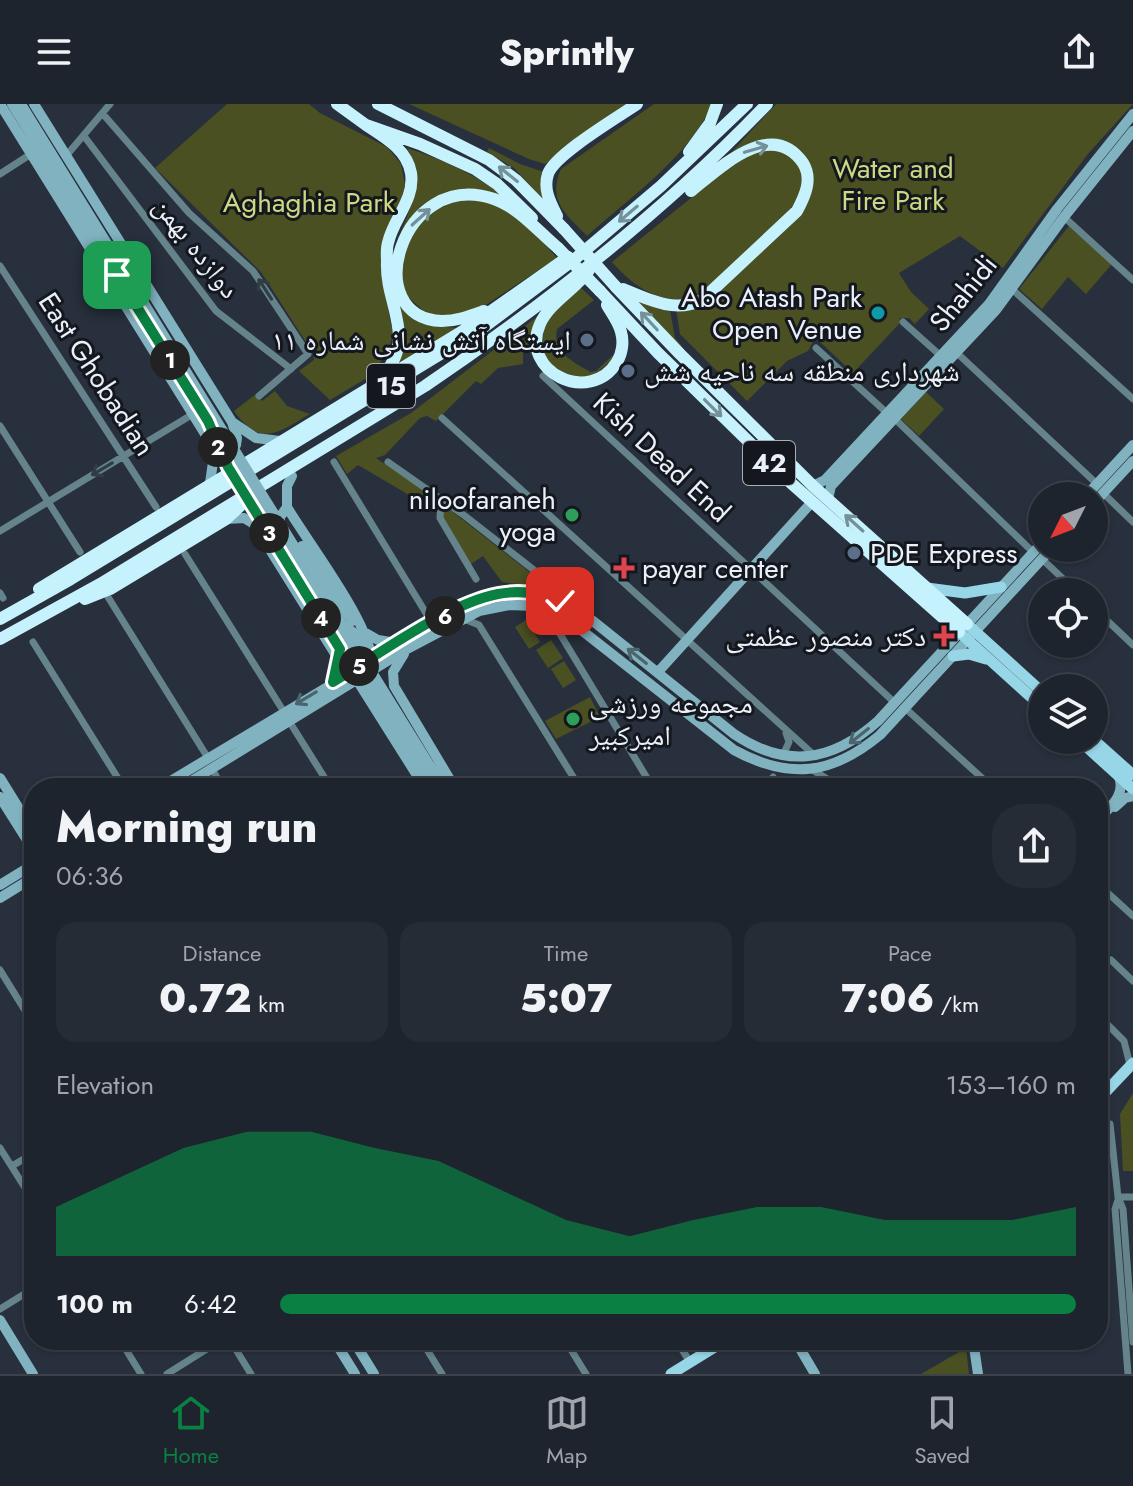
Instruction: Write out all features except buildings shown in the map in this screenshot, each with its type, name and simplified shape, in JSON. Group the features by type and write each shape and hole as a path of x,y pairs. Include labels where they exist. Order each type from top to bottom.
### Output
{"highway":[{"name":"42","path":"337,104 366,125 420,144 475,169 497,184 520,204 558,248 727,422 812,502 964,633"},
{"name":"42","path":"378,104 489,160 516,180 616,287 813,486 927,588 964,633"},
{"path":"564,229 546,188 551,167 563,155 637,104"},
{"path":"661,186 698,141 710,123 717,104"},
{"name":"15","path":"0,618 71,579 480,330 661,186 747,104"},
{"name":"15","path":"0,639 63,605 413,394 474,353 644,221 716,158 767,104"},
{"path":"363,391 386,373 399,350 399,329 387,277 388,242 406,205 411,181 408,165 400,150 366,125"},
{"path":"616,287 668,306 685,306 702,300 797,211 808,186 806,170 795,155 784,147 770,145 754,148 734,158 673,204 644,221"},
{"path":"516,303 461,319 439,321 420,315 406,301 397,278 398,253 408,230 434,205 454,197 478,195 495,199 519,214 558,248"},
{"path":"0,618 18,602 463,331 551,266 598,239"},
{"path":"599,256 581,282 545,315 538,330 538,355 547,368 563,381 585,384 602,377 613,368 621,355 622,334 600,291"},
{"path":"63,605 110,589 226,519 246,501 292,476 449,378 474,353"}],"main road":[{"path":"0,104 207,437 219,453 231,451 237,442 232,422 34,104"},
{"path":"12,104 121,273"},
{"path":"21,104 430,778"},
{"name":"Shahidi","path":"828,499 831,486 1010,286 1064,217 1133,114"},
{"name":"Shahidi","path":"1010,286 1018,262 1096,166 1133,131"},
{"path":"157,356 163,358 172,354 176,347 176,334"},
{"path":"171,379 173,370 179,365 186,363 196,366"},
{"name":"Shahidi","path":"813,486 825,480 892,417"},
{"path":"211,419 246,457 347,616 362,631 378,640 396,643"},
{"path":"211,419 228,467 340,654 333,682"},
{"path":"232,422 256,438 280,441"},
{"path":"207,437 213,462 210,483"},
{"path":"1105,482 1133,445"},
{"path":"1108,482 1133,461"},
{"path":"292,476 287,486 287,507 378,658"},
{"path":"658,672 812,502"},
{"path":"226,519 240,517 254,524 340,654 355,656 361,649 359,639 353,631 335,620 279,528 280,517 287,507"},
{"path":"287,716 369,673 378,658 396,643 475,600 500,593 542,595 569,605 743,740 767,752 815,756 848,745 900,705 953,656 964,633 1001,587 1031,562"},
{"path":"192,778 333,682 489,608 510,605 533,606 580,629 734,750 771,766 793,770 833,764 855,754 880,735 900,705 1032,562"},
{"path":"927,588 965,593 1001,587"},
{"name":"42","path":"964,633 1028,694"},
{"name":"42","path":"964,633 1028,681"},
{"path":"407,649 395,668 394,686 449,778"},
{"path":"953,656 969,654 990,660"},
{"path":"357,680 419,778"},
{"path":"381,717 382,706 386,702 395,701 403,705"},
{"path":"1108,753 1128,772 1133,789"},
{"path":"1100,754 1128,772"},
{"path":"180,778 210,764"},
{"path":"426,768 435,778"},
{"path":"1108,808 1120,793 1128,772"},
{"path":"0,778 24,817"},
{"path":"1108,815 1123,799 1133,796"},
{"path":"0,797 24,835"},
{"path":"1,893 24,873"},
{"path":"1,893 24,882"},
{"path":"1108,1089 1131,1065"},
{"path":"0,1320 33,1374"},
{"path":"340,1350 355,1374"},
{"path":"359,1350 374,1374"},
{"path":"671,1374 710,1350"},
{"path":"801,1350 815,1374"},
{"path":"974,1350 978,1374"}],"street":[{"path":"42,104 44,120"},
{"path":"66,156 110,104"},
{"path":"103,114 189,213 253,271 308,354 259,396"},
{"name":"دوازده بهمن","path":"84,136 216,311 291,369"},
{"path":"0,174 31,154"},
{"path":"1064,217 1133,280"},
{"name":"East Ghobadian","path":"0,266 156,507"},
{"path":"1010,286 1133,399"},
{"path":"903,322 945,360"},
{"path":"816,348 1028,546"},
{"path":"954,350 1093,482"},
{"name":"Kish Dead End","path":"543,376 982,778"},
{"path":"0,531 193,414"},
{"path":"442,418 815,756"},
{"path":"0,426 80,552"},
{"path":"334,462 432,623"},
{"path":"388,462 562,592 569,605"},
{"path":"1108,497 1133,522"},
{"path":"441,500 440,518 476,579"},
{"path":"185,554 325,778"},
{"path":"1044,562 1062,578"},
{"path":"108,597 218,778"},
{"path":"464,619 479,625 574,778"},
{"path":"1108,621 1133,645"},
{"path":"554,624 647,778"},
{"path":"33,642 118,778"},
{"path":"783,728 789,742 783,755"},
{"path":"811,769 826,778"},
{"path":"1108,893 1133,916"},
{"path":"1111,960 1133,981"},
{"path":"0,970 24,1009"},
{"path":"1108,1025 1124,1041 1131,1065"},
{"path":"1110,1124 1118,1197 1123,1209 1128,1374"},
{"path":"0,1148 24,1186"},
{"path":"12,1166 24,1159"},
{"path":"1118,1197 1133,1197"},
{"path":"1126,1265 1133,1342"},
{"path":"0,1309 24,1294"},
{"path":"126,1350 141,1374"},
{"path":"167,1374 205,1350"},
{"path":"236,1350 251,1374"},
{"path":"427,1350 442,1374"},
{"path":"571,1350 586,1374"},
{"path":"682,1350 690,1362"}],"green space":[{"name":"Aghaghia Park","path":"227,104 309,104 320,113 387,147 401,164 405,185 382,280 393,333 389,349 372,375 330,400 299,371 314,360 313,353 261,272 155,168"},
{"path":"409,104 631,104 545,164"},
{"path":"654,104 712,104 702,123 674,159 587,236 561,206 556,190 561,169"},
{"name":"Water and Fire Park","path":"776,104 1133,104 1087,155 1003,268 960,236 899,273 911,292 929,309 915,324 909,318 900,318 899,324 853,373 819,341 814,340 808,351 787,361 747,401 680,334 676,309 702,305 717,294 802,212 806,159 797,149 788,143 770,139 730,154"},
{"path":"407,148 463,171 514,204 466,193 406,228 397,288 438,326 457,328 396,367 392,255 412,204 413,161"},
{"path":"489,148 544,172 549,206 514,168 487,152"},
{"path":"780,148 798,163 802,172 802,191 792,212 700,296 674,299 651,293 612,262 739,159 754,151"},
{"path":"456,199 489,200 525,222 557,258 478,310 442,318 425,312 408,297 402,286 401,260 423,216"},
{"path":"1069,226 1112,264 1086,294 1068,277 1042,309 1019,289"},
{"path":"580,287 594,300 557,329 556,337 565,355 591,372 612,356 614,358 590,379 554,371 541,350 545,322"},
{"path":"634,297 670,310 675,338 681,348"},
{"path":"538,316 533,344 536,363 530,352 523,353 523,364 498,368 481,384 476,381 436,421 427,416 420,418 385,455 376,458 439,501 433,509 358,465 347,474 336,456 411,413"},
{"path":"275,391 287,406 310,414 270,434 253,430 234,411 256,394 262,401"},
{"path":"926,392 944,409 919,436 901,419"},
{"path":"445,506 548,588 502,582 483,556 471,564 442,517"},
{"path":"526,620 540,642 529,649 515,627"},
{"path":"551,640 563,658 548,668 536,650"},
{"path":"564,661 576,680 563,688 551,669"},
{"name":"مجموعه ورزشی امیرکبیر","path":"590,697 600,717 556,739 545,721"},
{"path":"777,776 818,778 778,778"},
{"path":"1133,1093 1133,1171 1123,1171 1120,1114"},
{"path":"963,1350 966,1350 969,1374 921,1374"}],"place":[{"name":"Abo Atash Park Open Venue","path":"878,313"},
{"name":"ایستگاه آتش نشانی شماره ۱۱","path":"587,340"},
{"name":"شهرداری منطقه سه ناحیه شش","path":"628,371"},
{"name":"niloofaraneh yoga","path":"572,515"},
{"name":"PDE Express","path":"854,553"},
{"name":"payar center","path":"624,568"},
{"name":"دکتر منصور عظمتی","path":"944,636"},
{"name":"مجموعه ورزشی امیرکبیر","path":"573,719"}],"route":[{"path":"117,275 208,421 228,467 340,649 333,682 475,600 517,592 560,601"}]}
